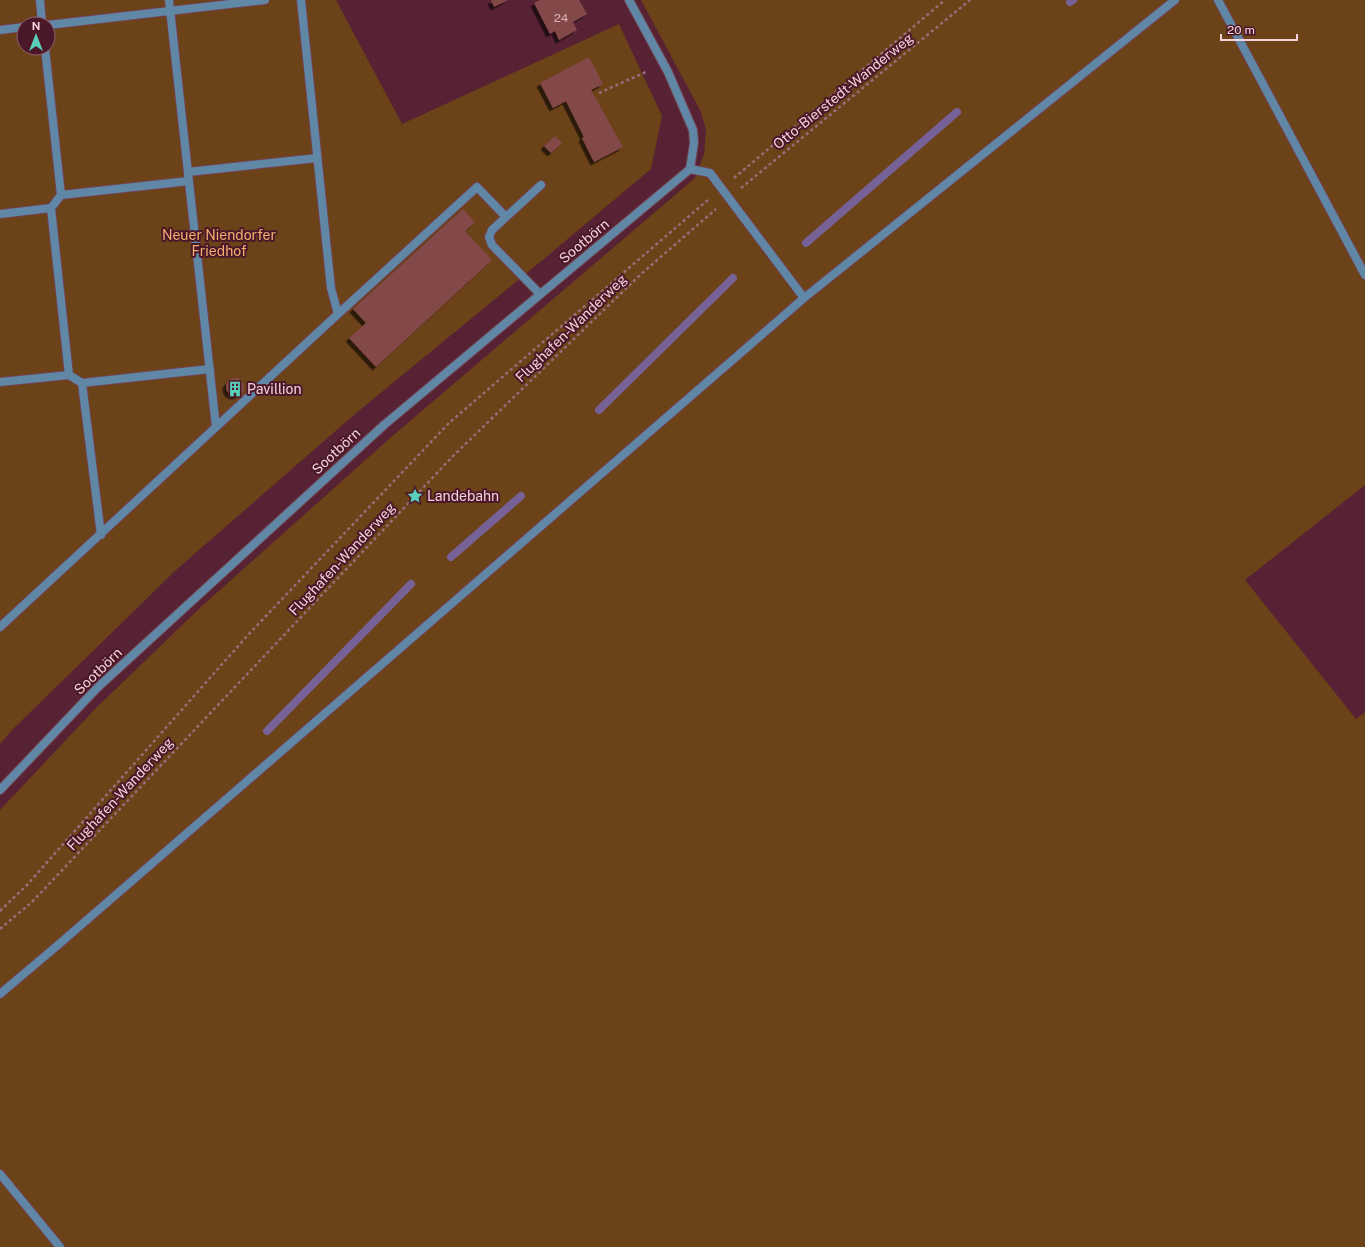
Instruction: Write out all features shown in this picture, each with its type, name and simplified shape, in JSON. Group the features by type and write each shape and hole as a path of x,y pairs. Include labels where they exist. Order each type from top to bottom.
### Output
{"street":[{"path":"40,0 41,16"},
{"path":"169,0 216,427"},
{"path":"56,24 265,0"},
{"path":"301,0 331,288 338,314"},
{"path":"629,0 663,63 693,130 694,143 690,169 710,173 804,298"},
{"path":"0,994 804,298 1175,0"},
{"path":"1218,0 1365,275"},
{"path":"0,30 16,28"},
{"path":"46,56 61,195 51,208 69,376"},
{"path":"188,172 317,158"},
{"name":"Sootbörn","path":"0,790 110,676 384,425 690,169"},
{"path":"61,195 189,181"},
{"path":"540,294 492,245 489,237 492,230 541,185"},
{"path":"0,627 477,187 506,217"},
{"path":"0,214 51,208"},
{"path":"0,382 69,376 82,383 210,369"},
{"path":"82,383 101,534"},
{"path":"0,1174 60,1247"}],"path":[{"path":"0,911 27,885 247,636 449,423 721,188 945,0"},
{"name":"Otto-Bierstedt-Wanderweg","path":"729,198 970,0"},
{"path":"599,93 663,63"},
{"name":"Flughafen-Wanderweg","path":"0,929 32,902 454,455 640,275 729,198"}],"green space":[{"name":"Neuer Niendorfer Friedhof","path":"0,0 336,0 402,124 619,24 662,116 651,169 355,414 176,570 11,731 0,744"},
{"path":"641,0 1365,0 1365,485 1245,580 1356,719 1365,712 1365,1247 0,1247 0,810 96,708 203,605 389,439 695,178 704,154 706,130 701,112"}],"building":[{"path":"491,0 508,0 494,7"},
{"path":"540,0 579,0 587,14 573,22 577,30 559,40 555,31 550,34 534,3"},
{"path":"589,57 603,84 591,90 623,147 594,162 582,138 584,137 566,101 553,108 540,83"},
{"path":"555,136 562,143 551,153 544,146"},
{"path":"463,209 475,222 465,231 492,260 376,367 349,338 366,323 353,309"},
{"name":"Pavillion","path":"235,378 241,381 244,387 241,393 235,396 229,393 226,387 229,381"}],"waterway":[{"path":"806,243 957,112"},
{"path":"599,410 733,278"},
{"path":"451,557 521,496"},
{"path":"267,731 411,584"}],"place":[{"name":"Pavillion","path":"235,389"},
{"name":"Landebahn","path":"415,496"}]}
